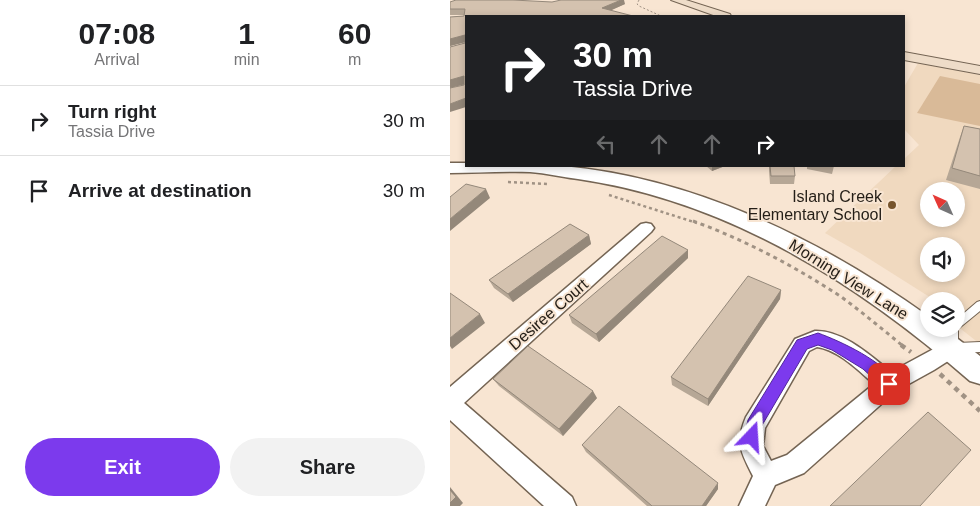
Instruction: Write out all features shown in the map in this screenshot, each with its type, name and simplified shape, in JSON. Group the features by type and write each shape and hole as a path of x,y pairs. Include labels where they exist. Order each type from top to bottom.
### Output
{"main road":[{"path":"672,2 703,15"},
{"path":"672,2 722,15"},
{"path":"905,50 980,64"},
{"path":"905,56 980,70"}],"street":[{"path":"450,158 465,159"},
{"name":"Morning View Lane","path":"450,168 528,167 573,172 642,185 720,210 828,262 953,338 980,372"},
{"name":"Desiree Court","path":"450,401 646,228"},
{"path":"752,506 766,476 795,464 889,384 927,364 953,338"},
{"path":"766,476 751,448 754,425 802,344 818,339 837,346 868,365 889,384"},
{"path":"450,405 563,506"}],"lane":[{"path":"965,318 980,305"},
{"path":"953,338 980,347"}],"path":[{"path":"640,0 637,4 639,6 658,15"},
{"path":"503,182 554,185"},
{"path":"603,194 682,216 709,226 780,260 839,295 927,364 980,411"}],"shaded area":[{"name":"Island Creek Elementary School","path":"918,63 980,75 980,344 965,332 965,292 922,292 825,233 895,167 905,167 905,158 919,145 905,130 905,85"},
{"path":"940,76 980,84 980,126 917,113"}],"building":[{"path":"456,0 552,2 561,0 621,0 602,8 629,15 465,15 465,35 450,39 450,17 464,16 465,9 450,9 450,2"},
{"path":"465,43 465,98 450,104 450,88 464,85 464,76 450,80 450,47"},
{"path":"964,126 980,129 980,176 952,168"},
{"path":"770,167 794,167 795,176 771,176"},
{"path":"466,184 486,189 450,219 450,197"},
{"path":"570,224 589,235 508,294 489,280"},
{"path":"662,236 688,250 596,334 569,315"},
{"path":"748,276 781,290 708,399 671,377"},
{"path":"450,293 480,314 450,338"},
{"path":"528,346 593,391 559,429 493,379"},
{"path":"619,406 718,483 702,506 652,506 582,445"},
{"path":"928,412 971,450 920,506 830,506"},
{"path":"450,490 456,497 450,503"}],"place":[{"name":"Island Creek Elementary School","path":"892,205"}],"route":[{"path":"752,437 754,425 802,344 818,339 837,346 868,365 889,384"}]}
